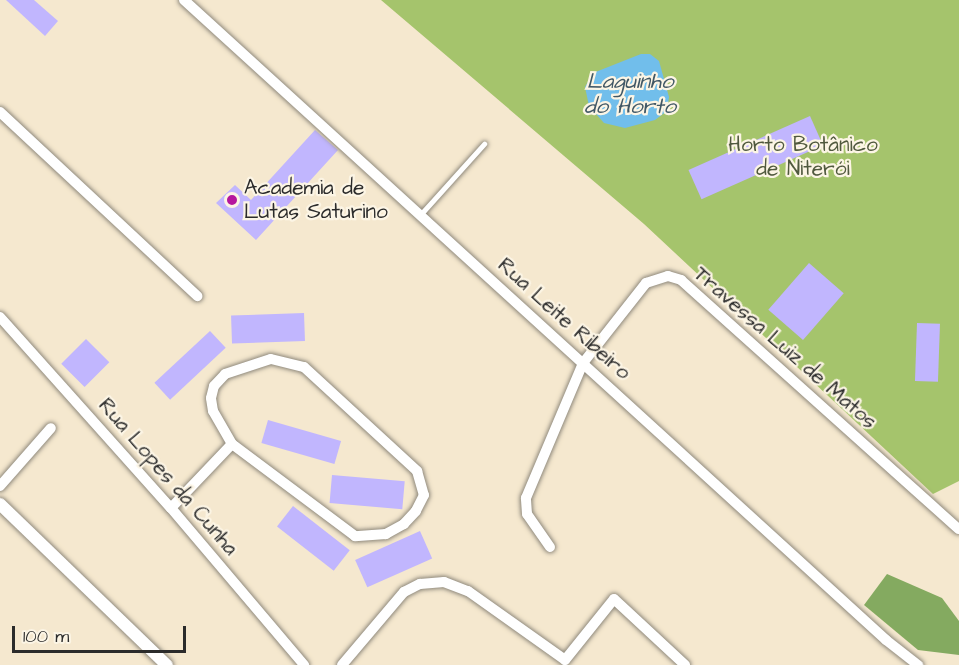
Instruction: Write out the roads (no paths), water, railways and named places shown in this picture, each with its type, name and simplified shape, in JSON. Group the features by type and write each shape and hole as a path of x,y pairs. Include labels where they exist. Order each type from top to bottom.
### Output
{"street":[{"name":"Rua Leite Ribeiro","path":"184,0 886,640 918,665"},
{"path":"0,112 197,296"},
{"name":"Travessa Luiz de Matos","path":"550,547 527,514 526,498 583,363 650,279 668,276 681,280 959,529"},
{"name":"Rua Lopes da Cunha","path":"0,317 171,508 304,665"},
{"path":"271,359 287,361 304,367 417,471 424,495 416,511 394,531 362,538 350,533 232,444 213,411 211,398 214,386 225,374 271,359"},
{"path":"0,486 51,428"},
{"path":"171,508 232,444"},
{"path":"0,504 167,665"},
{"path":"342,665 404,592 420,584 444,582 468,591 565,663 614,599 685,665"}],"lane":[{"path":"420,215 484,144"}],"water":[{"name":"Laguinho do Horto","path":"641,54 650,54 659,61 669,97 667,111 655,120 625,128 604,123 589,106 585,87 593,73"}],"place":[{"name":"Academia de Lutas Saturino","path":"232,200"}],"park label":[{"name":"Horto Botânico de Niterói","path":"803,157"}]}
